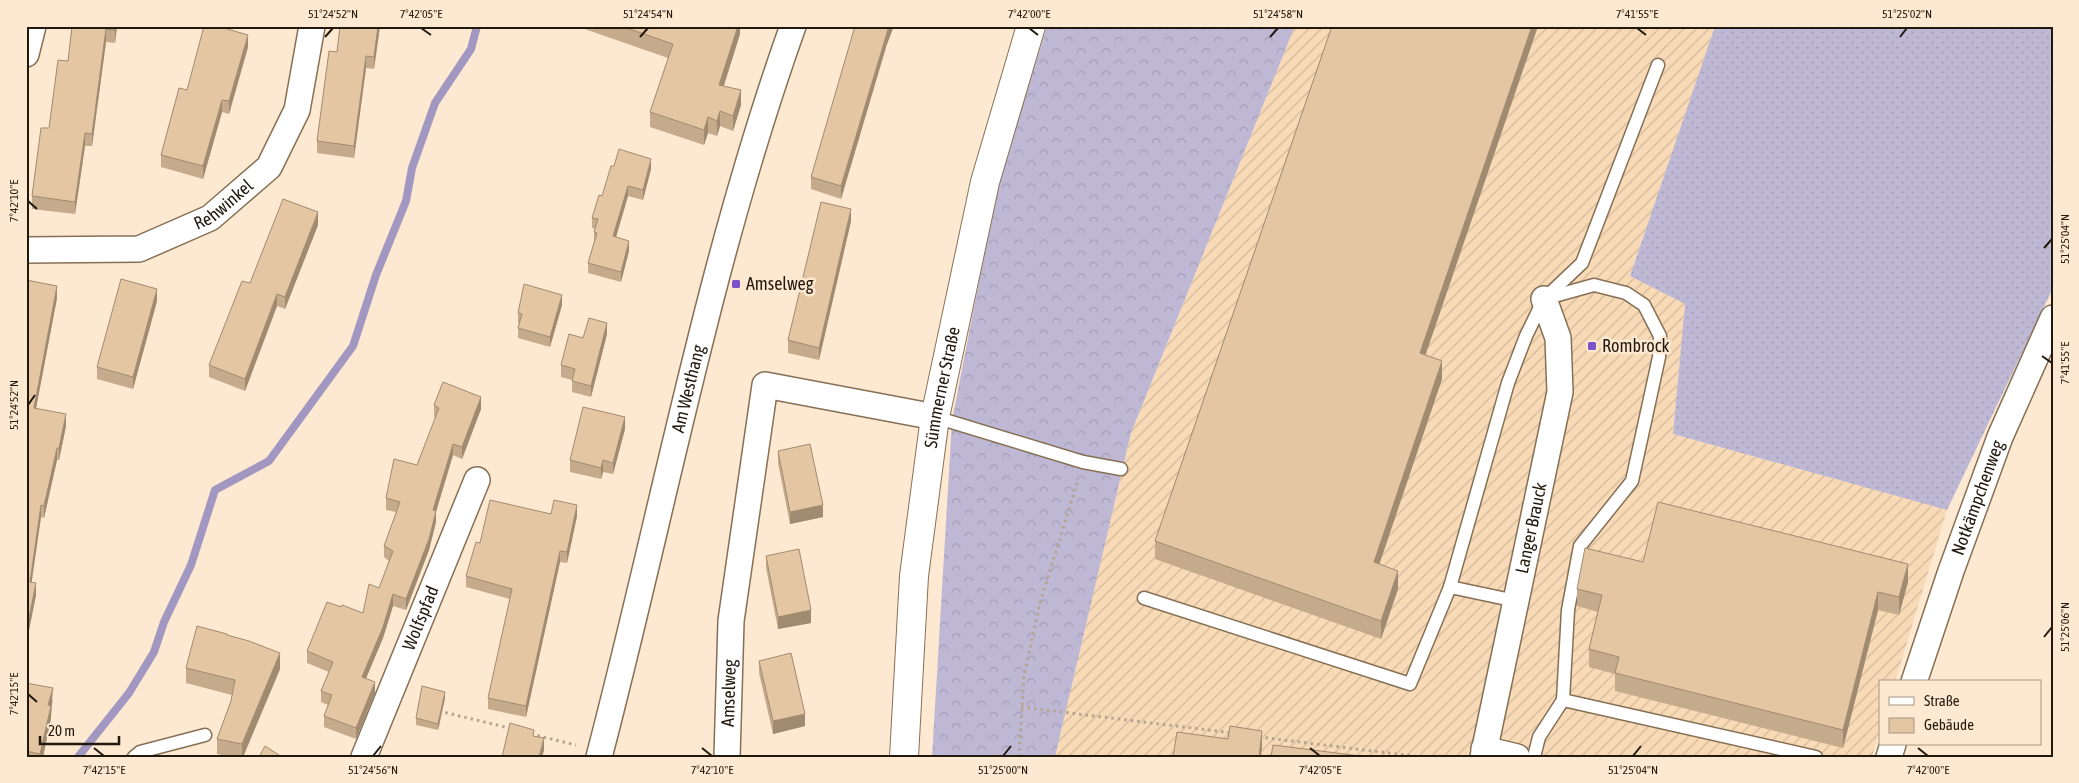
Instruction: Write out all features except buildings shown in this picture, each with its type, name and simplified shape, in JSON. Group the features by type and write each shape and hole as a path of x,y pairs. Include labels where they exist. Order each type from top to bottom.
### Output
{"main road":[{"name":"Sümmerner Straße","path":"904,757 914,576 935,417 985,182 1031,26"}],"street":[{"path":"26,54 33,26"},
{"name":"Rehwinkel","path":"26,250 140,249 210,218 269,167 297,110 312,26"},
{"name":"Am Westhang","path":"600,754 717,274 771,89 793,26"},
{"name":"Langer Brauck","path":"1484,753 1560,392 1558,338 1544,299"},
{"name":"Notkämpchenweg","path":"1915,680 1951,570 2000,436 2053,318"},
{"name":"Amselweg","path":"727,757 731,621 765,385 935,417"},
{"name":"Wolfspfad","path":"364,757 477,480"},
{"path":"1484,753 1517,757"}],"lane":[{"path":"1144,598 1410,684 1450,587 1508,383 1526,336 1544,299 1582,263 1658,65"},
{"path":"1534,757 1539,737 1563,700 1568,610 1580,546 1632,481 1660,358 1660,336 1644,305 1626,293 1594,285 1544,299"},
{"path":"935,417 1084,462 1121,469"},
{"path":"1450,587 1516,601"},
{"path":"1563,700 1816,757"},
{"path":"134,757 140,752 205,735"}],"path":[{"path":"1019,757 1024,676 1040,603 1084,462"},
{"path":"1021,707 1235,734"},
{"path":"436,710 513,730"},
{"path":"523,732 600,754"},
{"path":"1254,736 1422,757"}],"shaded area":[{"path":"1295,26 1715,26 1630,276 1685,304 1673,434 1947,510 1896,680 1879,680 1879,733 1872,757 1055,757 1131,433"}],"green space":[{"path":"1047,26 1295,26 1131,433 1055,757 932,757 952,421 997,188"},
{"path":"1715,26 2053,26 2053,288 1947,510 1673,434 1685,304 1630,276"}],"waterway":[{"path":"78,757 129,693 154,652 164,622 191,565 215,490 269,461 353,346 376,275 406,201 412,168 435,103 471,49 477,26"}],"place":[{"name":"Amselweg","path":"736,284"},
{"name":"Rombrock","path":"1592,346"}]}
